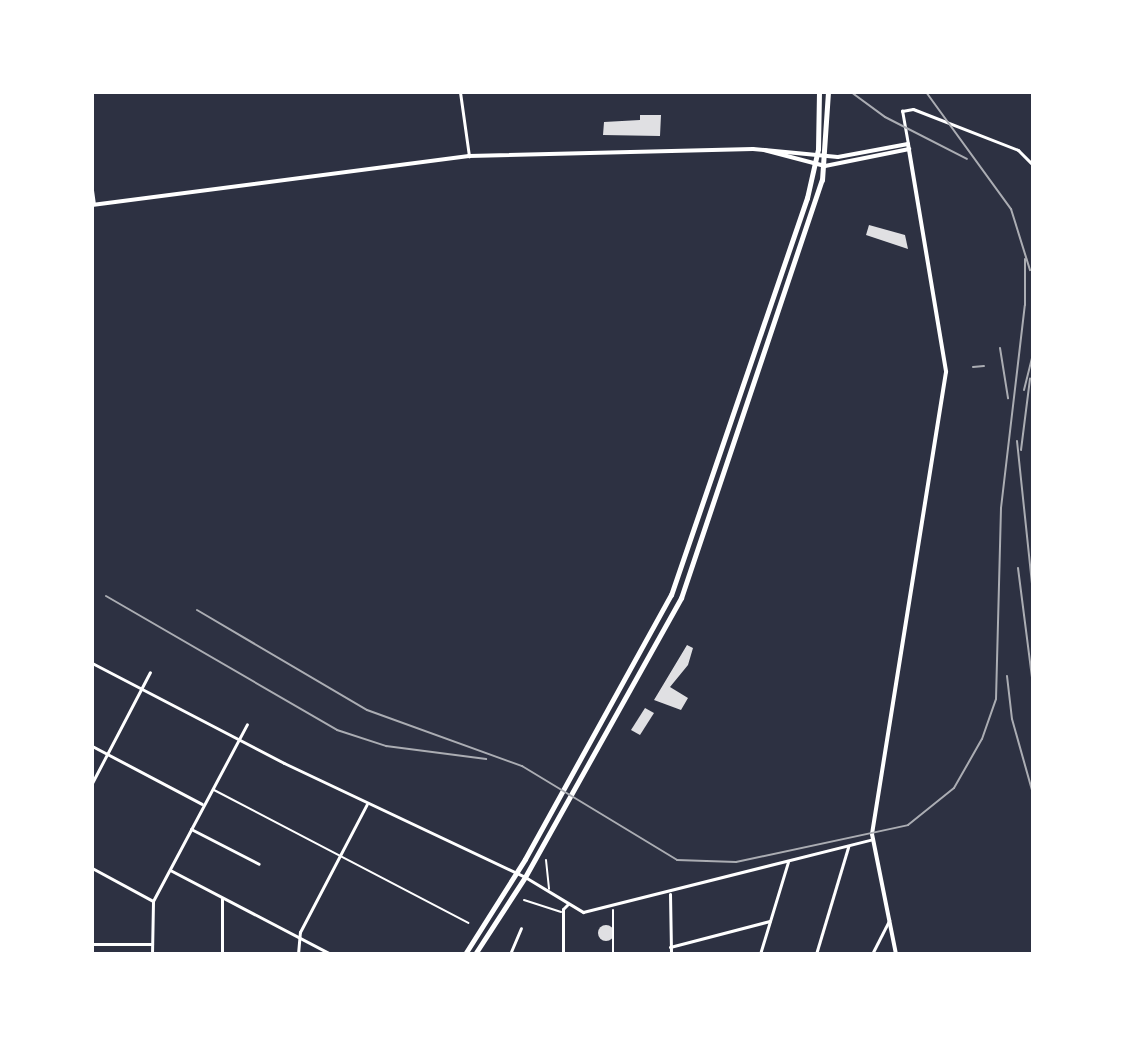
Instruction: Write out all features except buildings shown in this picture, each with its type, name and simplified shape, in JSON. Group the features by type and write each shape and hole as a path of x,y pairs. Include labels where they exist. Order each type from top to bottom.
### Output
{"main road":[{"path":"465,954 516,873 671,595 815,165 819,92"},
{"path":"475,954 525,877 681,598 825,166 828,92"}],"street":[{"path":"460,92 469,156"},
{"path":"896,954 873,839 946,372 902,111 941,117 1018,150 1033,165"},
{"path":"762,149 825,166 908,147"},
{"path":"92,190 93,204 469,156 762,149 826,157 908,147"},
{"path":"92,663 367,804 549,889 568,904 598,911 873,839"},
{"path":"92,783 150,672"},
{"path":"152,954 153,901 247,724"},
{"path":"92,746 204,804"},
{"path":"298,954 298,937 367,804"},
{"path":"191,829 259,864"},
{"path":"816,954 848,846"},
{"path":"760,954 788,862"},
{"path":"92,868 153,901"},
{"path":"170,870 331,954"},
{"path":"670,893 671,954"},
{"path":"222,897 222,954"},
{"path":"563,954 563,912 568,904"},
{"path":"872,954 889,920"},
{"path":"670,947 770,921"},
{"path":"510,954 521,928"},
{"path":"92,944 152,944"}],"lane":[{"path":"212,789 468,923"},
{"path":"546,860 549,889"},
{"path":"524,900 563,912"}],"path":[{"path":"613,910 613,954"}],"railway":[{"path":"851,92 885,117 967,159"},
{"path":"926,92 1011,209 1030,270"},
{"path":"197,610 367,710 522,766 677,860 736,862 908,825 954,788 982,739 996,699 1001,508 1025,305 1025,259"},
{"path":"1000,348 1008,398"},
{"path":"1024,390 1033,353"},
{"path":"973,367 984,366"},
{"path":"1021,450 1030,379"},
{"path":"1017,441 1033,594"},
{"path":"1018,568 1033,685"},
{"path":"106,596 337,730 386,746 486,759"},
{"path":"1007,676 1012,719 1032,790"}]}
